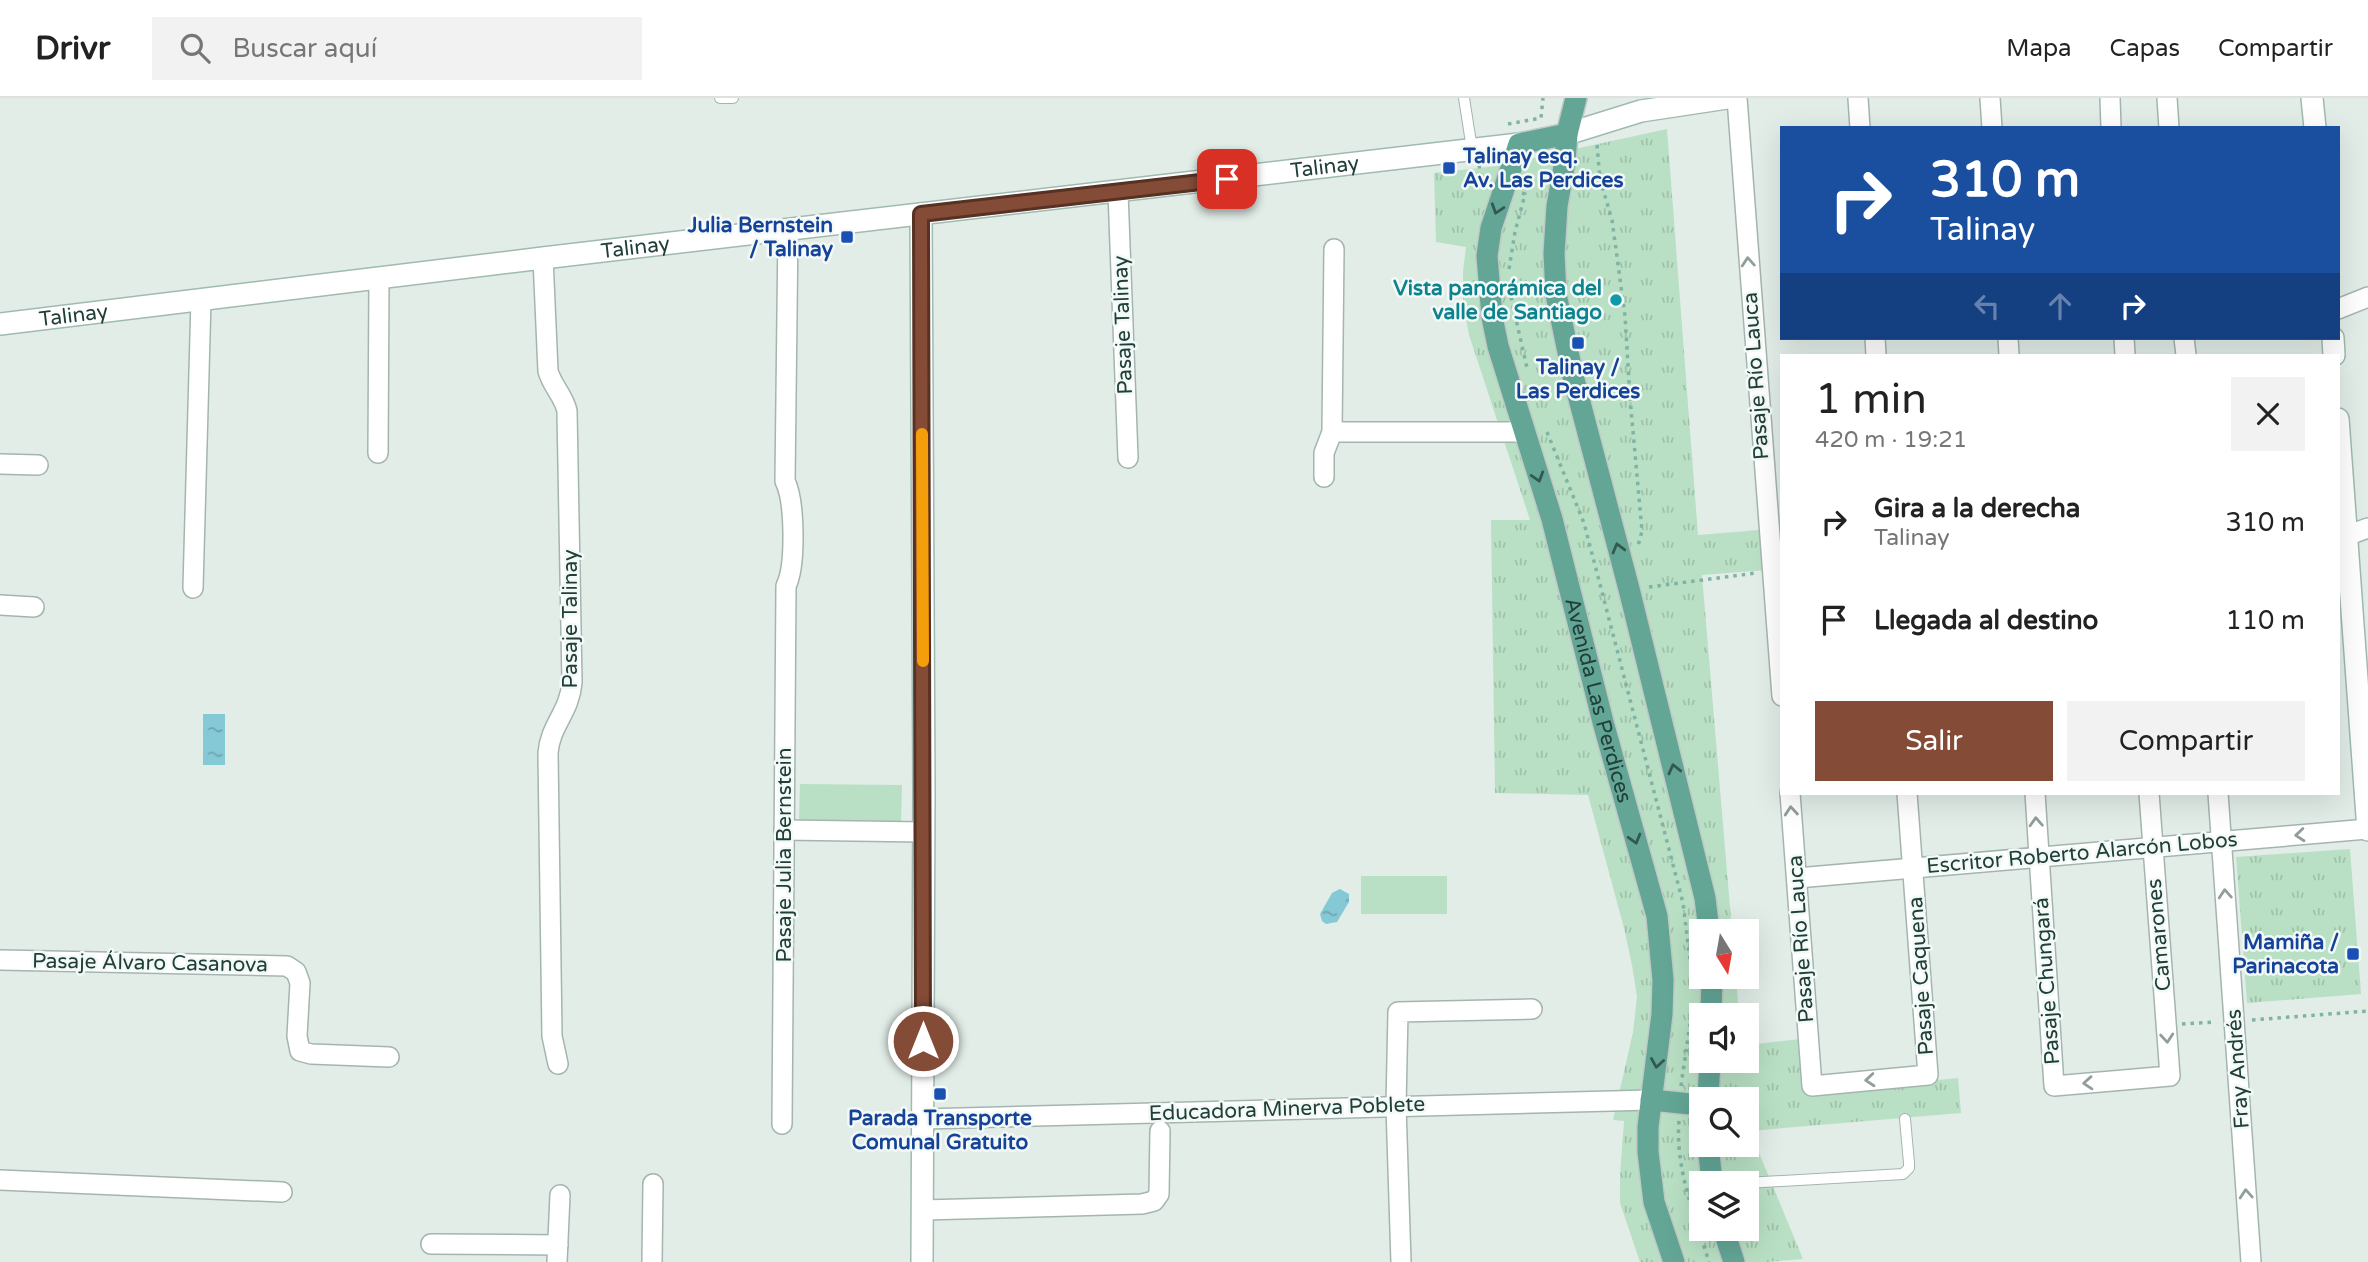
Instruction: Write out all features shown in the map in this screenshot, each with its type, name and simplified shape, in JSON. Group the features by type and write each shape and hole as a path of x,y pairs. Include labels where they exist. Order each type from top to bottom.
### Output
{"main road":[{"path":"1576,98 1567,134 1554,242 1556,294 1573,376 1627,580 1705,898 1708,919"},
{"name":"Talinay","path":"1519,144 1567,134"},
{"name":"Avenida Las Perdices","path":"1519,144 1491,228 1487,278 1498,346 1552,519 1603,722 1657,916 1663,980 1662,1014 1648,1127 1650,1177 1660,1222 1674,1262"},
{"path":"1651,1100 1689,1104"},
{"path":"1727,1241 1734,1262"}],"street":[{"name":"Talinay","path":"1567,134 1641,111 1727,98"},
{"name":"Pasaje Río Lauca","path":"1737,98 1774,527 1771,572 1780,673"},
{"path":"1858,98 1860,126"},
{"path":"1990,98 1992,126"},
{"path":"2109,98 2111,126"},
{"path":"2167,98 2169,126"},
{"path":"2312,98 2315,126"},
{"name":"Talinay","path":"0,324 1519,144"},
{"name":"Pasaje Talinay","path":"1118,192 1128,458"},
{"path":"921,214 924,832 922,1262"},
{"name":"Pasaje Julia Bernstein","path":"782,1124 786,586 780,567 779,501 785,481 788,230"},
{"path":"1324,477 1324,453 1332,432 1334,249"},
{"name":"Pasaje Talinay","path":"543,258 548,371 553,384 563,397 567,411 571,692 567,708 550,738 548,753 552,1036 558,1064"},
{"path":"378,453 379,279"},
{"path":"2340,308 2368,297"},
{"path":"193,588 201,300"},
{"path":"1332,432 1524,432"},
{"path":"2340,448 2346,536 2343,581 2365,775 2368,829"},
{"path":"0,464 38,465"},
{"path":"2346,536 2368,528"},
{"path":"0,605 34,607"},
{"name":"Pasaje Río Lauca","path":"1790,795 1812,1086"},
{"name":"Pasaje Caquena","path":"1812,1086 1928,1075 1907,795"},
{"name":"Pasaje Chungará","path":"2035,795 2054,1086 2170,1076"},
{"name":"Camarones","path":"2149,795 2170,1076"},
{"name":"Fray Andrés","path":"2218,795 2251,1262"},
{"name":"Escritor Roberto Alarcón Lobos","path":"1797,878 2368,829"},
{"path":"784,830 924,832"},
{"name":"Pasaje Álvaro Casanova","path":"0,960 287,967 296,972 300,983 297,1037 300,1051 311,1054 389,1057"},
{"path":"1401,1262 1396,1106 1398,1012 1532,1009"},
{"name":"Educadora Minerva Poblete","path":"923,1119 1651,1100"},
{"path":"923,1210 1142,1204 1154,1201 1159,1194 1160,1131"},
{"path":"0,1180 282,1192"},
{"path":"652,1262 653,1184"},
{"path":"431,1244 558,1253 560,1195"}],"lane":[{"path":"720,98 733,98"},
{"path":"1464,98 1472,149"},
{"path":"1759,1182 1903,1174 1909,1168 1905,1119"}],"path":[{"path":"1502,125 1541,118 1543,98"},
{"path":"1597,145 1600,179 1612,220 1625,316 1642,531 1642,539 1627,580 1771,572"},
{"path":"2166,1025 2368,1011"}],"green space":[{"path":"1667,129 1698,535 1780,528 1780,569 1702,575 1731,919 1689,919 1689,989 1737,989 1738,1003 1689,1003 1689,1073 1759,1073 1759,1044 1801,1039 1807,1093 1958,1078 1961,1113 1759,1130 1759,1087 1689,1087 1689,1157 1759,1157 1759,1153 1803,1259 1767,1262 1640,1262 1620,1203 1624,1121 1613,1120 1633,1032 1637,997 1632,965 1588,795 1495,793 1491,520 1530,520 1469,335 1463,302 1466,247 1436,242 1434,173 1497,166"},
{"path":"800,784 902,785 901,821 799,820"},
{"path":"2350,849 2361,994 2247,1003 2236,857"},
{"path":"1361,876 1447,876 1447,914 1361,914"}],"water":[{"path":"203,714 225,714 225,765 203,765"},
{"path":"1340,889 1349,894 1349,902 1337,922 1326,924 1320,914 1332,893"}],"slow traffic":[{"path":"922,434 923,661"}],"place":[{"name":"Talinay esq. Av. Las Perdices","path":"1449,168"},
{"name":"Julia Bernstein / Talinay","path":"847,237"},
{"name":"Vista panorámica del valle de Santiago","path":"1616,300"},
{"name":"Talinay / Las Perdices","path":"1578,343"},
{"name":"Mamiña / Parinacota","path":"2353,954"},
{"name":"Parada Transporte Comunal Gratuito","path":"940,1094"}],"route":[{"path":"923,1041 921,214 1227,179"}]}
